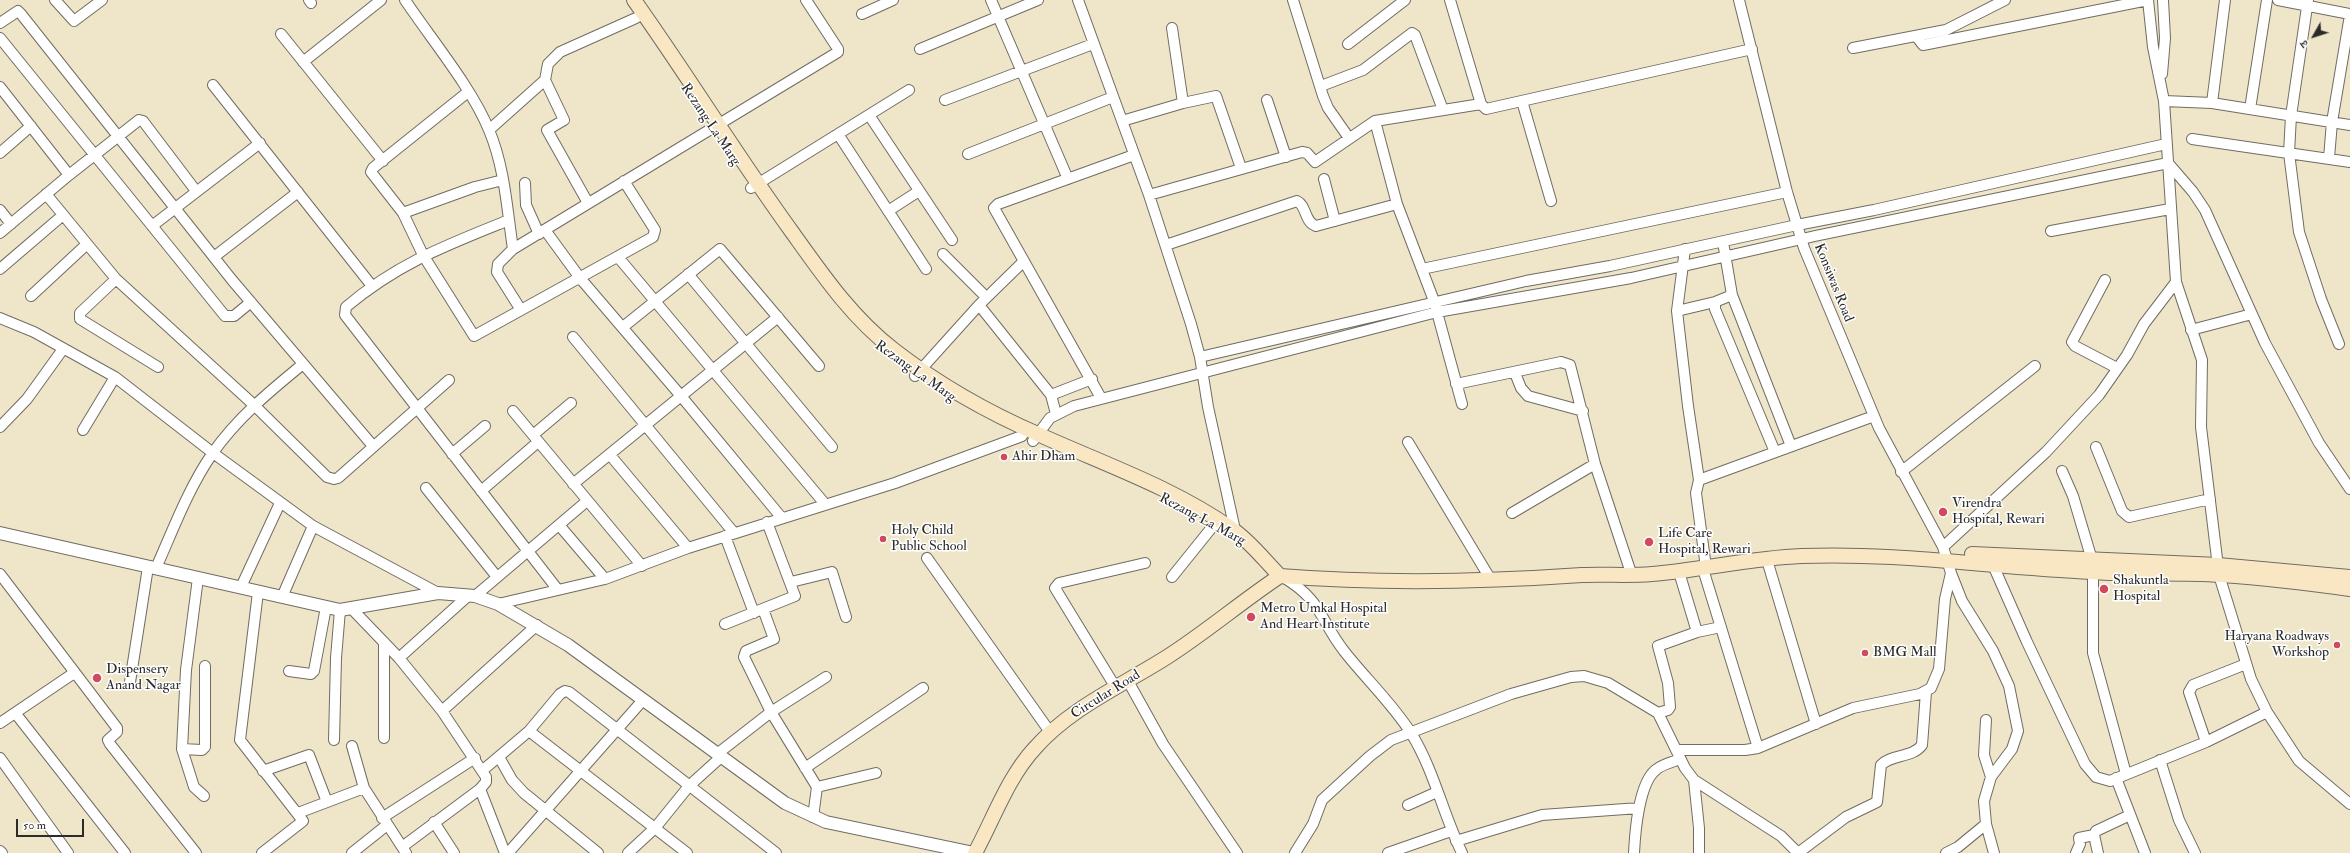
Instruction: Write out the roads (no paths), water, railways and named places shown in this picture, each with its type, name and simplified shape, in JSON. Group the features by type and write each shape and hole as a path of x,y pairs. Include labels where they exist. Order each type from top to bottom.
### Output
{"main road":[{"name":"Rezang La Marg","path":"623,0 716,126"},
{"name":"Rezang La Marg","path":"634,0 816,279 840,309 874,345 1003,428 1031,437 1180,498 1235,530 1280,576"},
{"name":"Rezang La Marg","path":"1099,465 1251,547"},
{"path":"1626,572 1679,572 1704,565 1784,549 1829,547 1947,558 1992,565 2092,566 2219,570 2350,577"},
{"path":"1280,576 1342,580 1491,580 1626,572 1834,556 1947,558 2092,566"},
{"path":"2219,570 2350,589"},
{"name":"Circular Road","path":"974,853 1011,782 1034,748 1050,732 1122,684 1168,656 1280,576"}],"street":[{"path":"55,0 74,21 102,0"},
{"path":"303,62 381,0"},
{"path":"406,0 468,92 489,130 503,180 512,249"},
{"path":"521,310 497,272 498,264 512,249 838,52 838,49 806,0"},
{"path":"862,14 893,0"},
{"path":"991,0 1068,179"},
{"path":"920,49 1038,0"},
{"path":"1078,0 1149,194 1166,244 1200,357 1235,530"},
{"path":"1293,0 1328,108 1349,138"},
{"path":"1348,44 1405,0"},
{"path":"1450,0 1481,104 1486,108 1752,49"},
{"name":"Konsiwas Road","path":"1739,0 1787,192 1801,240 1874,416 1901,472 1947,558 1962,601 2004,672 2014,706 2018,731 2015,743 2009,755 1991,777"},
{"path":"1852,48 1946,30 2005,0"},
{"path":"1916,36 1924,45 2148,0 2153,47 2164,102 2176,282 2202,360 2200,415 2219,570 2246,664 2267,712 2296,757 2350,804"},
{"path":"2161,86 2165,38 2163,0"},
{"path":"2212,103 2225,0"},
{"path":"2250,109 2267,0"},
{"path":"2278,0 2308,3 2350,14 2332,122 2329,158"},
{"path":"2308,3 2291,116 2288,153 2299,232 2321,299 2339,344"},
{"path":"0,23 14,12 21,14 174,208 251,302 373,446"},
{"path":"588,203 547,130 564,120 545,80 548,64 560,52 636,18"},
{"path":"1172,28 1183,103"},
{"path":"1321,86 1363,70 1412,33 1415,35 1443,110"},
{"path":"281,34 382,161"},
{"path":"0,38 225,316 234,316 251,302"},
{"path":"945,100 1093,44"},
{"path":"489,130 545,80"},
{"path":"213,85 372,286"},
{"path":"0,87 69,175"},
{"path":"754,186 909,90"},
{"path":"468,92 382,161 371,172 403,213 423,255 474,336 618,257 655,234 655,230 624,181"},
{"path":"1122,121 1212,96 1217,98 1241,168"},
{"path":"968,154 1113,97"},
{"path":"1267,100 1286,157"},
{"path":"1522,101 1551,201"},
{"path":"2164,102 2212,103 2350,125"},
{"path":"1149,194 1305,152 1315,162 1375,121 1481,104"},
{"path":"870,114 952,240"},
{"path":"0,233 136,121 143,121 196,191"},
{"path":"1375,121 1396,204 1434,301 1462,404"},
{"path":"0,152 31,126"},
{"path":"838,134 926,269"},
{"path":"2192,139 2350,162"},
{"path":"152,226 260,143"},
{"path":"1200,357 1434,301 1874,210 2166,144"},
{"path":"1101,398 1092,379 994,212 995,206 1134,155"},
{"path":"498,604 605,579 688,548 781,517 895,483 1031,437 1056,414 1074,406 1101,398 1437,312 1683,266 2168,163"},
{"path":"2168,163 2193,192 2205,210 2252,314 2319,443 2350,490"},
{"path":"2078,164 2081,181"},
{"path":"1324,179 1335,221"},
{"path":"403,213 475,187 503,180"},
{"path":"525,183 526,205 542,232 682,396 781,517"},
{"path":"888,211 919,191"},
{"path":"214,257 298,192"},
{"path":"1422,269 1787,192"},
{"path":"46,194 116,279 331,479 338,478 449,380"},
{"path":"1166,244 1297,201 1300,202 1309,222 1316,226 1396,204"},
{"path":"2051,231 2170,209"},
{"path":"0,210 11,224"},
{"path":"0,269 63,215"},
{"path":"509,220 423,255 372,286 346,307 345,315 415,409 558,590"},
{"path":"1723,242 1724,257 1732,295 1791,446"},
{"path":"31,296 88,244"},
{"path":"622,327 720,249 819,366"},
{"path":"1685,249 1677,311 1688,406 1699,480 1696,493 1704,565 1721,628 1758,748"},
{"path":"943,254 983,301 1051,395 1056,414"},
{"path":"618,257 825,504"},
{"path":"918,372 983,301 1024,261"},
{"path":"688,274 832,447"},
{"path":"116,279 78,316 80,319 158,367"},
{"path":"2105,280 2072,342 2075,346 2118,368"},
{"path":"1634,853 1639,808 1643,794 1657,768 1678,754 1758,748 1854,708 1926,692 1935,683 1939,669 1947,558 2099,395 2118,368 2144,324 2176,282"},
{"path":"1677,311 1715,302 1732,295"},
{"path":"1715,302 1715,309 1775,452"},
{"path":"2192,330 2252,314"},
{"path":"573,484 778,317"},
{"path":"1,321 34,332 115,377 213,453 280,503 314,526 438,593"},
{"path":"573,337 646,425 729,535 758,611 774,639 746,651 744,657 771,712 817,787 813,817"},
{"path":"0,427 27,399 63,349"},
{"path":"1456,384 1561,362 1567,363 1572,369 1595,464 1626,572"},
{"path":"130,682 152,567 193,486 213,453 254,406 303,364"},
{"path":"1901,472 2035,366"},
{"path":"1515,372 1521,388 1528,396 1582,411"},
{"path":"83,430 115,377"},
{"path":"1051,395 1092,379"},
{"path":"481,491 536,439 571,403"},
{"path":"513,411 642,566"},
{"path":"1699,480 1874,416"},
{"path":"452,454 485,426"},
{"path":"1408,442 1491,580"},
{"path":"2096,447 2122,511 2129,517 2210,499"},
{"path":"610,454 688,548"},
{"path":"1512,513 1595,464"},
{"path":"2062,471 2073,496 2092,566 2093,653 2126,774"},
{"path":"426,488 497,577"},
{"path":"399,658 472,595 497,577 587,501"},
{"path":"241,587 280,503"},
{"path":"725,624 795,596 791,582 767,522"},
{"path":"559,525 605,579"},
{"path":"282,597 314,526"},
{"path":"1172,577 1213,526"},
{"path":"0,533 326,607 346,609 438,593 472,595 498,604 537,625 568,645 785,803 813,817 974,853"},
{"path":"927,558 1050,732"},
{"path":"1767,560 1816,724"},
{"path":"1144,563 1059,583 1055,588 1237,853"},
{"path":"1992,565 2026,642 2085,764 2102,780 2110,781 2206,742 2267,712"},
{"path":"791,582 832,572 846,617"},
{"path":"1679,572 1697,632"},
{"path":"0,574 117,728 117,732 108,740 110,744 196,853"},
{"path":"1280,576 1296,585 1313,600 1344,651 1411,733 1427,765 1451,831 1462,853"},
{"path":"198,578 186,670 182,749 194,787 204,796"},
{"path":"258,592 240,740 263,771 302,818 302,823 262,853"},
{"path":"289,671 311,674 314,672 326,607"},
{"path":"346,609 384,642 442,711 484,770 486,782 480,789 434,822 404,850 364,788 352,746"},
{"path":"334,740 346,609"},
{"path":"442,711 537,625"},
{"path":"1658,713 1668,710 1670,707 1668,683 1658,646 1697,632 1721,628"},
{"path":"384,642 384,738"},
{"path":"2206,742 2190,695 2191,688 2246,664"},
{"path":"182,749 202,750 205,747 205,666"},
{"path":"1,721 16,714 74,673"},
{"path":"1295,853 1313,824 1322,800 1391,740 1511,694 1571,677 1584,676 1608,683 1658,713 1678,754 1694,780 1781,836 1798,853 1846,818 1877,802 1881,764 1888,760 1916,751 1922,745 1926,692"},
{"path":"628,853 655,828 689,786 719,755 771,712 826,677"},
{"path":"805,768 923,688"},
{"path":"484,770 529,731 565,691 618,730 774,853"},
{"path":"508,853 582,772 643,700"},
{"path":"16,714 125,853"},
{"path":"1986,720 1984,755 1991,777 1984,801 1986,824 1994,853"},
{"path":"529,731 687,853"},
{"path":"263,771 310,754 327,802"},
{"path":"499,757 518,787 546,812 598,853"},
{"path":"0,758 63,851"},
{"path":"352,853 385,822 475,758"},
{"path":"2160,760 2179,820 2195,853"},
{"path":"817,787 876,773"},
{"path":"2116,778 2145,853"},
{"path":"1694,780 1699,828 1699,853"},
{"path":"298,813 364,788"},
{"path":"480,789 504,853"},
{"path":"1408,805 1437,792"},
{"path":"1456,841 1542,815 1639,808"},
{"path":"2076,853 2080,844 2079,838 2094,835 2100,827 2130,815"},
{"path":"434,822 454,853"},
{"path":"1946,853 1958,847 1986,824"},
{"path":"1388,853 1451,831"},
{"path":"2094,835 2098,853"}],"place":[{"name":"Ahir Dham","path":"1004,457"},
{"name":"Virendra Hospital, Rewari","path":"1943,512"},
{"name":"Holy Child Public School","path":"883,539"},
{"name":"Life Care Hospital, Rewari","path":"1649,542"},
{"name":"Shakuntla Hospital","path":"2104,589"},
{"name":"Metro Umkal Hospital And Heart Institute","path":"1251,617"},
{"name":"Haryana Roadways Workshop","path":"2337,645"},
{"name":"BMG Mall","path":"1865,653"},
{"name":"Dispensery Anand Nagar","path":"97,678"}]}
